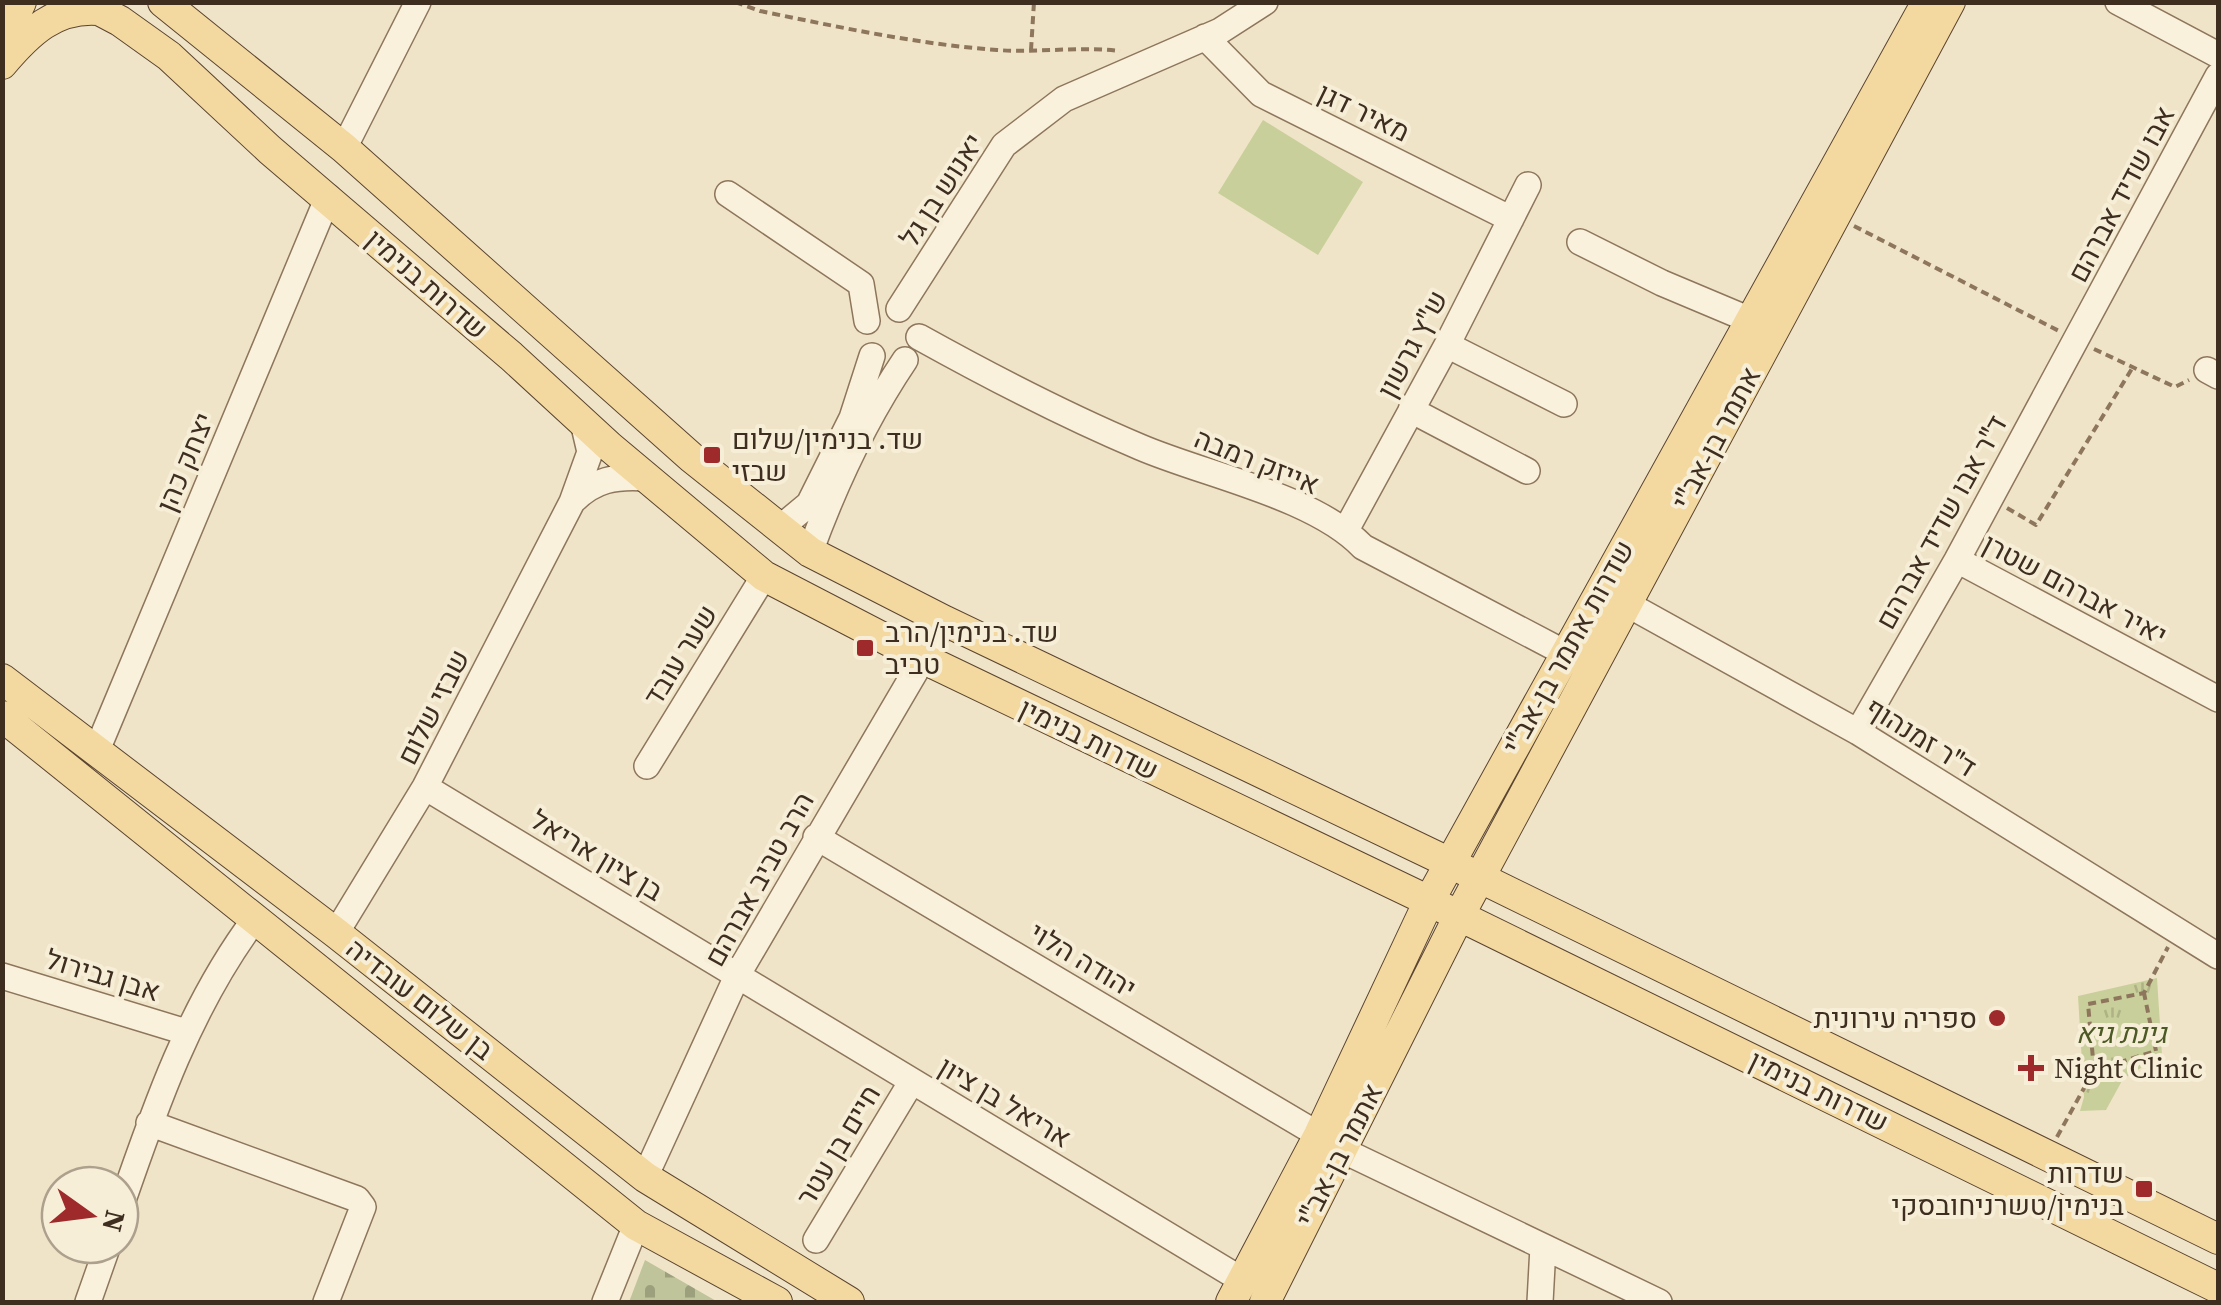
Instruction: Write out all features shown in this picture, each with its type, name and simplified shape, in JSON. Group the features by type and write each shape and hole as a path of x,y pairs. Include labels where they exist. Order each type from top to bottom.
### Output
{"main road":[{"path":"2,42 21,2"},
{"name":"שדרות בנימין","path":"163,2 344,148 692,458 810,552 2218,1240"},
{"name":"שדרות אתמר בן-אב\"י","path":"1237,1291 1331,1142 1429,901 1927,2"},
{"name":"אתמר בן-אב\"י","path":"1265,1302 1331,1142 1460,916 1950,2"},
{"path":"2,64 31,32 48,20 91,6"},
{"name":"שדרות בנימין","path":"91,6 120,21 169,56 259,140 764,576 922,658 1460,916 2218,1288"},
{"name":"בן שלום עובדיה","path":"2,679 336,933 645,1176 849,1302"},
{"name":"בן שלום עובדיה","path":"2,716 636,1225 777,1302"}],"street":[{"path":"344,148 418,2"},
{"name":"יאנוש בן גל","path":"900,309 1004,145 1064,99 1206,37 1265,2"},
{"path":"2118,2 2218,55"},
{"name":"מאיר דגן","path":"1206,37 1261,94 1511,219"},
{"name":"אבו שדיד אברהם","path":"2076,340 2218,76"},
{"name":"ש\"ץ גרשון","path":"1346,530 1447,345 1528,185"},
{"path":"728,194 861,284 867,321 863,340 872,356 888,364 906,360"},
{"name":"יצחק כהן","path":"97,750 328,198"},
{"path":"1580,242 1662,283 1750,320"},
{"path":"810,552 824,514 888,385 912,354 919,337 914,320 900,309 881,310 867,321"},
{"name":"אייזק רמבה","path":"919,337 980,371 1140,448 1276,497 1346,530 1363,547 1564,653"},
{"name":"ד\"ר אבו שדיד אברהם","path":"1858,732 2076,340"},
{"path":"1447,345 1564,404"},
{"path":"780,528 808,504 852,418 872,356"},
{"path":"1411,410 1527,471"},
{"name":"שבזי שלום","path":"336,933 425,787 572,502 590,452 583,422"},
{"path":"572,502 586,488 604,480 646,478"},
{"name":"יאיר אברהם שטרן","path":"1957,560 2218,699"},
{"name":"שער עובד","path":"647,766 764,576"},
{"name":"ד\"ר זמנהוף","path":"1627,604 1858,732 2218,956"},
{"name":"הרב טביב אברהם","path":"645,1176 738,974 945,621"},
{"name":"בן ציון אריאל","path":"425,787 738,974"},
{"name":"יהודה הלוי","path":"816,837 1331,1142 1659,1302"},
{"path":"135,1165 186,1032 232,950 255,918"},
{"name":"אריאל בן ציון","path":"738,974 1237,1291"},
{"name":"אבן גבירול","path":"2,976 186,1032"},
{"name":"חיים בן עטר","path":"816,1240 912,1081"},
{"path":"149,1123 357,1198 363,1207 330,1302"},
{"path":"605,1302 636,1225"},
{"path":"1540,1302 1543,1247"},
{"path":"88,1302 101,1265"}],"path":[{"path":"735,2 760,11 910,42 1002,51 1122,51"},
{"path":"1031,50 1034,2"},
{"path":"1835,216 2176,388 2213,373"},
{"path":"1990,498 2036,525 2133,367"},
{"path":"2094,1070 2156,1051 2144,993 2177,932"},
{"path":"2048,1154 2094,1070 2088,1004 2144,993"}],"green space":[{"path":"1263,120 1363,182 1318,255 1218,193"},
{"name":"גינת גיא","path":"2157,978 2162,1055 2123,1079 2106,1110 2080,1111 2084,1097 2078,996"},
{"path":"645,1260 718,1302 629,1302"}],"place":[{"name":"שד. בנימין/שלום שבזי","path":"712,455"},
{"name":"שד. בנימין/הרב טביב","path":"865,648"},
{"name":"ספריה עירונית","path":"1997,1018"},
{"name":"Night Clinic","path":"2031,1068"},
{"name":"שדרות בנימין/טשרניחובסקי","path":"2144,1189"}]}
